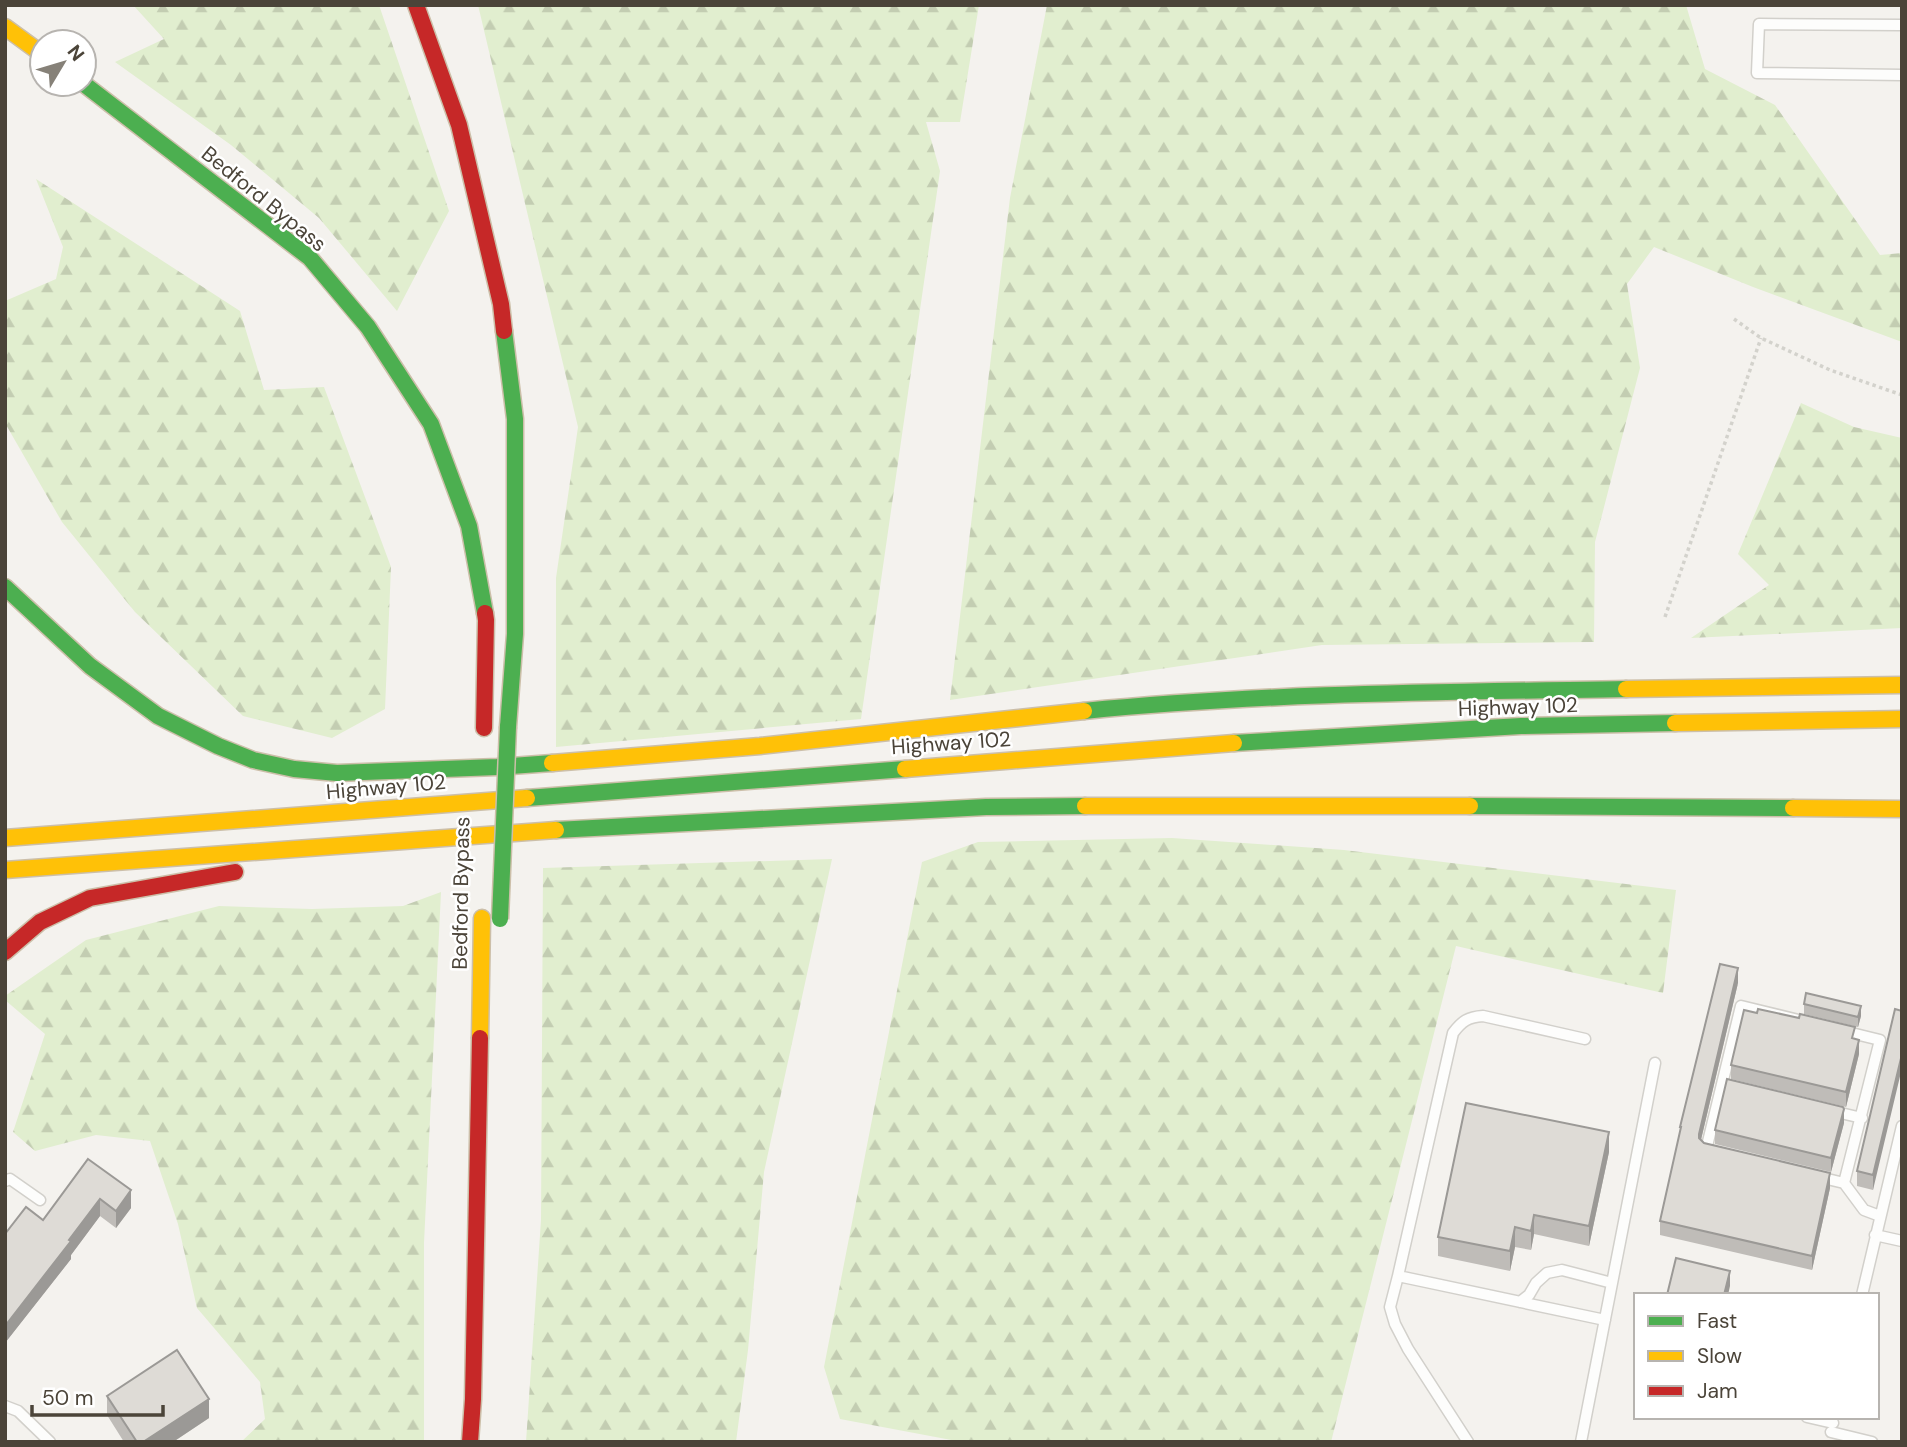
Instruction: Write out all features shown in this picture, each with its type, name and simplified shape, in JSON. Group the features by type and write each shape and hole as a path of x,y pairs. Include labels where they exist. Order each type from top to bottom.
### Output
{"highway":[{"name":"Bedford Bypass","path":"416,5 459,125 481,213 501,304 515,419 515,634 508,727 500,926"},
{"path":"425,5 459,125"},
{"path":"5,27 28,44"},
{"name":"Bedford Bypass","path":"98,95 310,258 368,327 431,424 469,526 486,621 483,850"},
{"path":"5,587 90,666 158,716 253,760 293,769 337,773 497,767 760,746 1160,703 1415,692 1902,685"},
{"path":"1441,708 1565,689"},
{"name":"Highway 102","path":"5,838 1223,744 1521,726 1902,719"},
{"path":"756,779 793,766 945,750"},
{"path":"5,870 459,836 986,807 1257,805 1902,809"},
{"path":"5,952 40,922 90,898 459,836"},
{"name":"Bedford Bypass","path":"470,1442 482,911"}],"lane":[{"path":"1902,25 1759,24 1758,74 1902,75"},
{"path":"1844,1183 1880,1040 1741,1006 1706,1150 1844,1183 1864,1210 1880,1216"},
{"path":"1468,1442 1408,1349 1395,1324 1391,1307 1453,1033 1460,1023 1471,1016 1483,1016 1584,1039"},
{"path":"1581,1442 1655,1063"},
{"path":"1722,1085 1735,1088"},
{"path":"1824,1109 1862,1118"},
{"path":"1862,1293 1902,1126"},
{"path":"5,1181 10,1179 40,1200"},
{"path":"1875,1234 1902,1241"},
{"path":"1520,1302 1547,1273 1562,1270 1612,1283"},
{"path":"1398,1276 1605,1320"},
{"path":"5,1406 18,1411 50,1442"},
{"path":"1811,1419 1872,1442"}],"path":[{"path":"1734,319 1761,338 1830,370 1902,396"},
{"path":"1665,617 1761,338"}],"green space":[{"path":"133,5 379,5 449,211 397,311 319,218 231,145 115,62 164,39"},
{"path":"478,5 979,5 960,122 926,122 940,171 861,719 556,747 556,578 578,427"},
{"path":"1047,5 1686,5 1705,69 1775,105 1880,255 1902,253 1902,342 1654,247 1627,284 1640,368 1595,542 1594,642 1322,645 950,700 1010,198"},
{"path":"36,179 240,311 264,390 324,387 391,567 385,709 332,738 243,716 135,612 62,522 5,423 5,301 56,279 63,247"},
{"path":"1801,403 1854,427 1902,438 1902,628 1691,638 1769,585 1738,554"},
{"path":"1172,838 1344,850 1676,890 1663,993 1456,946 1331,1442 962,1442 840,1419 824,1367 922,862 978,842"},
{"path":"832,859 764,1172 748,1350 736,1442 526,1442 541,1220 543,868"},
{"path":"441,892 424,1243 424,1442 241,1442 265,1419 260,1382 197,1308 178,1224 150,1141 96,1135 35,1151 13,1132 45,1034 5,1000 5,996 86,940 219,906 312,909 403,906"}],"building":[{"path":"1720,964 1738,968 1699,1138 1704,1143 1830,1173 1812,1256 1660,1221"},
{"path":"1806,993 1861,1006 1858,1017 1804,1004"},
{"path":"1758,1009 1799,1018 1800,1014 1855,1027 1852,1038 1859,1040 1846,1092 1731,1065 1744,1010 1757,1013"},
{"path":"1895,1009 1902,1011 1902,1054 1873,1175 1857,1171"},
{"path":"1727,1079 1843,1107 1831,1158 1715,1130"},
{"path":"1466,1103 1609,1132 1589,1226 1534,1215 1531,1231 1515,1227 1510,1251 1438,1237"},
{"path":"88,1159 131,1190 116,1211 100,1199 5,1326 5,1234 26,1207 43,1220"},
{"path":"1676,1258 1730,1271 1724,1293 1667,1293"},
{"path":"177,1350 209,1399 143,1442 137,1442 107,1396"}],"traffic: fast":[{"path":"98,95 310,258 368,327 431,424 469,526 485,613"},
{"path":"504,331 515,419 515,634 508,727"},
{"path":"5,587 90,666 158,716 253,760 294,769 337,773 552,763"},
{"path":"1084,711 1287,697 1626,689"},
{"path":"1234,743 1521,726 1675,723"},
{"path":"500,919 508,727"},
{"path":"527,798 905,769"},
{"path":"556,830 986,807 1085,806"},
{"path":"1470,806 1793,808"}],"traffic: slow":[{"path":"5,27 28,44"},
{"path":"1626,689 1902,685"},
{"path":"552,763 760,746 1084,711"},
{"path":"1675,723 1902,719"},
{"path":"905,769 1234,743"},
{"path":"5,838 527,798"},
{"path":"1085,806 1470,806"},
{"path":"1793,808 1902,809"},
{"path":"5,870 556,830"},
{"path":"480,1038 482,918"}],"traffic: jam":[{"path":"416,5 459,125 501,304 504,331"},
{"path":"484,728 485,613"},
{"path":"5,952 40,922 90,898 235,872"},
{"path":"470,1442 480,1038"}]}
